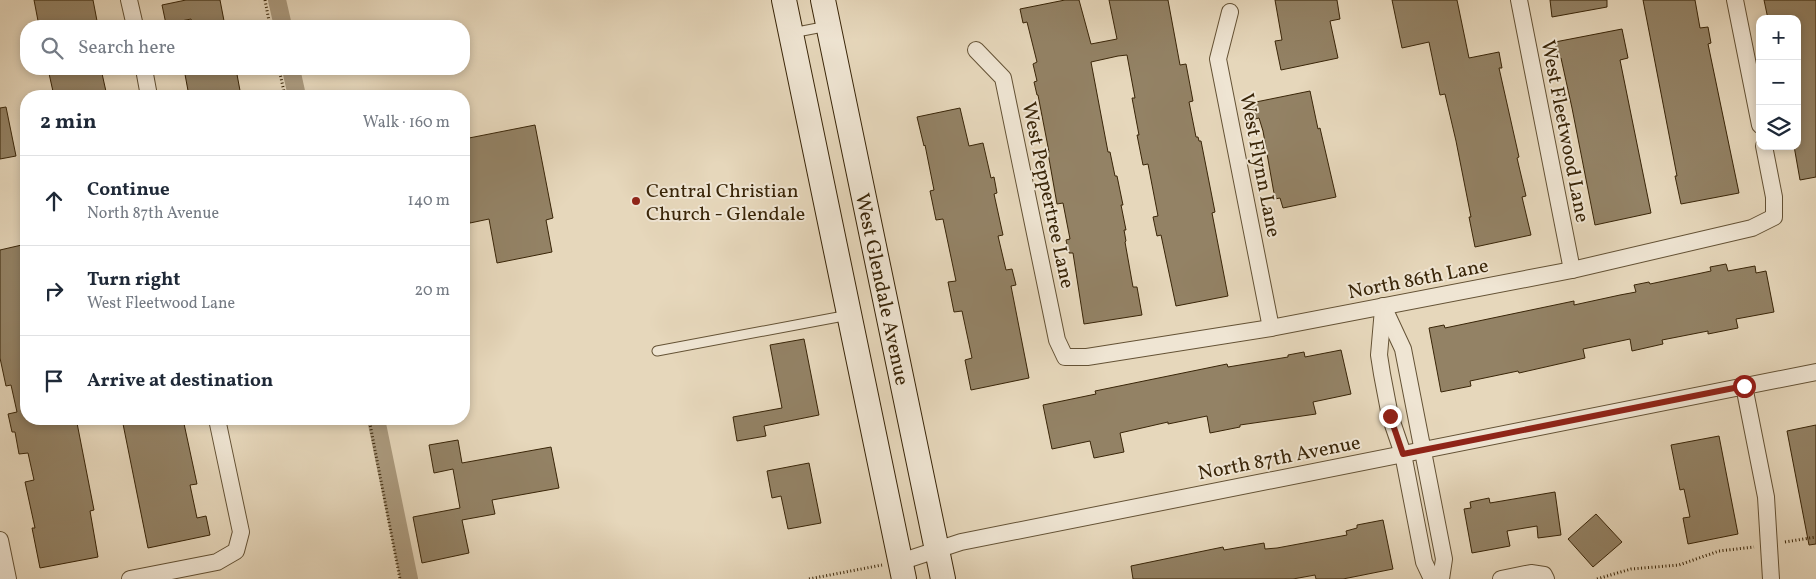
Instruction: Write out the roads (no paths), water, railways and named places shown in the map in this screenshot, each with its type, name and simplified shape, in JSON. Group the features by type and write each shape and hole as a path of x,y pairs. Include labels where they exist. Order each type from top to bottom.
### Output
{"main road":[{"name":"West Glendale Avenue","path":"784,0 902,570"},
{"name":"West Glendale Avenue","path":"823,0 943,579"}],"street":[{"path":"129,0 134,20"},
{"name":"West Fleetwood Lane","path":"1519,0 1572,270"},
{"path":"1735,0 1756,105"},
{"name":"West Flynn Lane","path":"1230,12 1218,59 1272,328"},
{"name":"West Peppertree Lane","path":"976,50 1004,78 1058,340 1065,357"},
{"path":"145,75 149,90"},
{"name":"North 86th Lane","path":"1065,357 1087,357 1272,328 1572,270 1752,228 1774,217 1774,197 1765,150"},
{"path":"1383,306 1403,349 1444,559 1441,579"},
{"path":"1383,306 1379,355 1382,374 1390,416 1403,454 1424,562 1432,579"},
{"path":"1382,374 1407,369"},
{"name":"North 87th Avenue","path":"902,570 937,551 961,542 1816,372"},
{"path":"1744,386 1766,497 1771,579"},
{"path":"130,579 218,562 236,551 241,532 218,425"},
{"path":"0,540 8,579"},
{"path":"1501,579 1531,573 1545,577"}],"lane":[{"path":"791,34 828,26"},
{"path":"657,351 849,315"}],"waterway":[{"path":"277,0 282,20"},
{"path":"292,75 296,90"},
{"path":"377,425 409,579"}],"place":[{"name":"Central Christian Church - Glendale","path":"636,201"}]}
